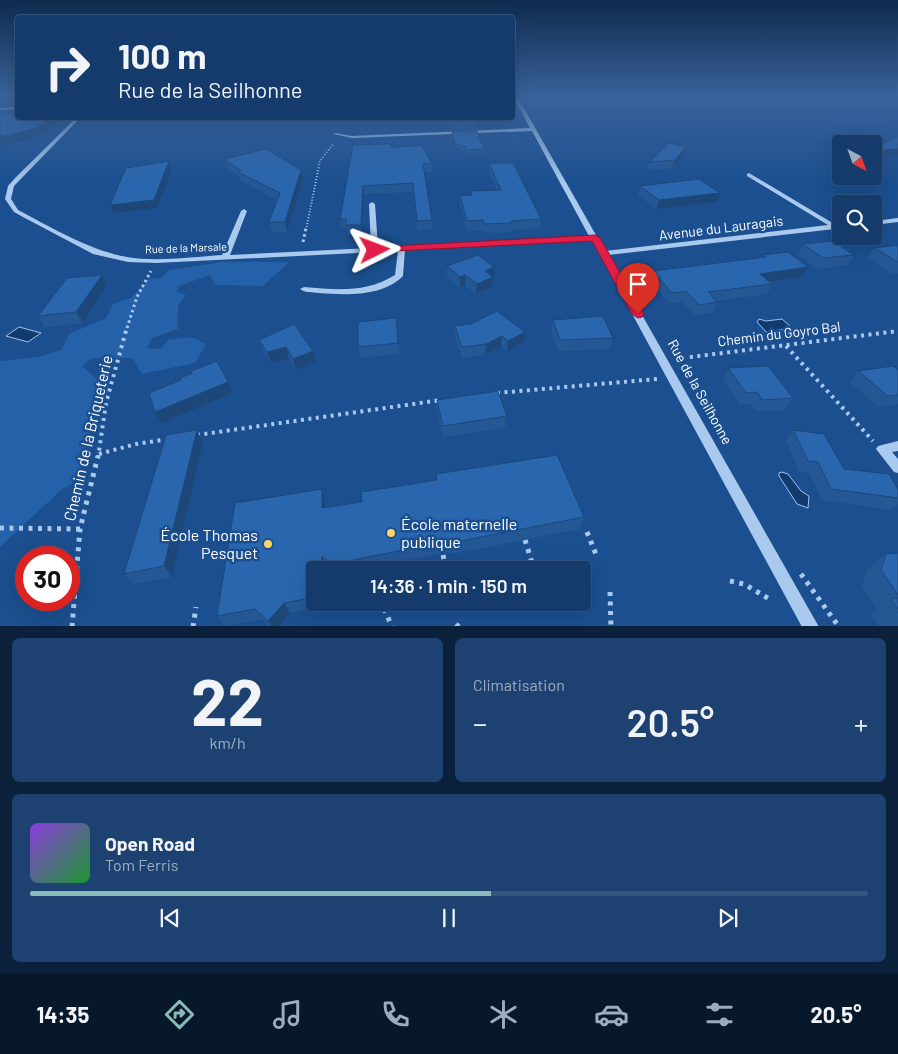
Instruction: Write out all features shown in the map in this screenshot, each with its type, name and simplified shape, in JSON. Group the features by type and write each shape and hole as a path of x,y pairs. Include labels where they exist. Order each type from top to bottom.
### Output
{"street":[{"name":"Rue de la Marsale","path":"71,125 11,186 8,200 16,211 96,252 128,260 156,261 225,258 595,238"},
{"name":"Rue de la Seilhonne","path":"532,125 811,626"},
{"path":"334,134 342,136 534,129"},
{"path":"748,175 832,223"},
{"path":"372,204 375,250"},
{"path":"225,258 244,211"},
{"path":"882,221 898,220"},
{"name":"Avenue du Lauragais","path":"604,253 832,227"},
{"path":"304,289 347,292 378,288 399,276 402,248"},
{"path":"898,446 882,449 898,468"}],"path":[{"path":"300,254 320,160 342,136"},
{"name":"Chemin de la Briqueterie","path":"72,626 80,529 98,454 106,403 121,345 137,297 156,261"},
{"name":"Chemin du Goyro Bal","path":"663,360 898,331"},
{"path":"786,345 853,421 882,449"},
{"path":"489,394 548,387 574,388 635,380 673,378"},
{"path":"189,436 449,399"},
{"path":"98,454 136,444 180,438"},
{"path":"0,528 80,529"},
{"path":"587,532 597,557"},
{"path":"525,540 532,561"},
{"path":"443,555 444,561"},
{"path":"799,571 838,626"},
{"path":"730,581 744,584 771,600"},
{"path":"610,592 612,626"},
{"path":"193,626 196,606"},
{"path":"386,611 392,626"}],"shaded area":[{"path":"222,262 289,262 263,286 215,285 210,275 179,286 177,292 186,295 178,306 178,329 152,338 147,348 160,349 168,340 191,337 206,344 195,363 142,374 132,358 93,358 82,366 102,384 84,478 61,490 0,547 0,361 38,357 61,350 69,334 106,318 113,304 131,298 149,279 161,278 169,270"},
{"path":"759,319 766,321 782,319 792,328 766,332 757,322"},
{"path":"19,327 41,333 28,342 6,336"},
{"path":"779,473 788,474 801,491 809,496 808,508 797,504 779,476"}],"building":[{"path":"0,125 40,125 37,128 0,136"},
{"path":"477,131 484,149 466,150 466,147 455,144 452,132"},
{"path":"898,137 898,149 882,150 882,144"},
{"path":"669,143 686,147 675,160 650,162"},
{"path":"391,144 391,148 421,145 432,163 423,164 432,220 417,221 413,183 363,186 361,225 346,225 346,219 340,219 353,145"},
{"path":"266,149 301,170 285,222 269,222 280,193 238,172 241,171 225,159"},
{"path":"169,161 154,200 110,205 126,168"},
{"path":"489,163 513,163 541,219 484,224 483,220 467,221 460,196 472,195 471,191 501,190"},
{"path":"699,179 720,193 659,200 640,186"},
{"path":"832,241 832,245 839,245 854,255 823,258 803,244"},
{"path":"898,245 898,262 874,248"},
{"path":"788,252 808,267 760,274 772,284 708,292 717,302 699,305 686,291 672,293 653,271 766,257 763,255"},
{"path":"478,255 494,267 485,271 493,277 477,284 465,275 460,277 447,266"},
{"path":"102,275 76,312 38,316 67,278"},
{"path":"497,311 525,332 508,341 502,336 486,344 462,347 455,326 471,324"},
{"path":"603,316 613,338 560,340 553,320"},
{"path":"396,318 398,343 358,347 358,322"},
{"path":"294,324 313,351 293,359 286,347 267,352 259,340"},
{"path":"217,361 228,382 155,412 149,393 181,380 181,378 192,373 191,371"},
{"path":"768,366 793,398 762,400 757,392 746,393 728,368"},
{"path":"893,366 898,369 898,395 888,396 858,371"},
{"path":"498,391 507,416 443,426 437,400"},
{"path":"197,430 164,566 124,574 166,435"},
{"path":"793,430 824,434 844,469 889,474 898,489 898,498 831,489 818,462 808,461"},
{"path":"557,455 584,517 352,561 328,561 322,556 322,561 306,561 306,599 284,603 268,621 255,609 217,616 235,503 322,489 322,508 362,502 361,492 437,480 436,474"},
{"path":"898,553 898,595 881,570 886,554"},
{"path":"898,598 898,609 891,599"}],"place":[{"name":"École maternelle publique","path":"391,533"},
{"name":"École Thomas Pesquet","path":"268,544"}],"route":[{"path":"375,250 595,238 638,314"}]}
